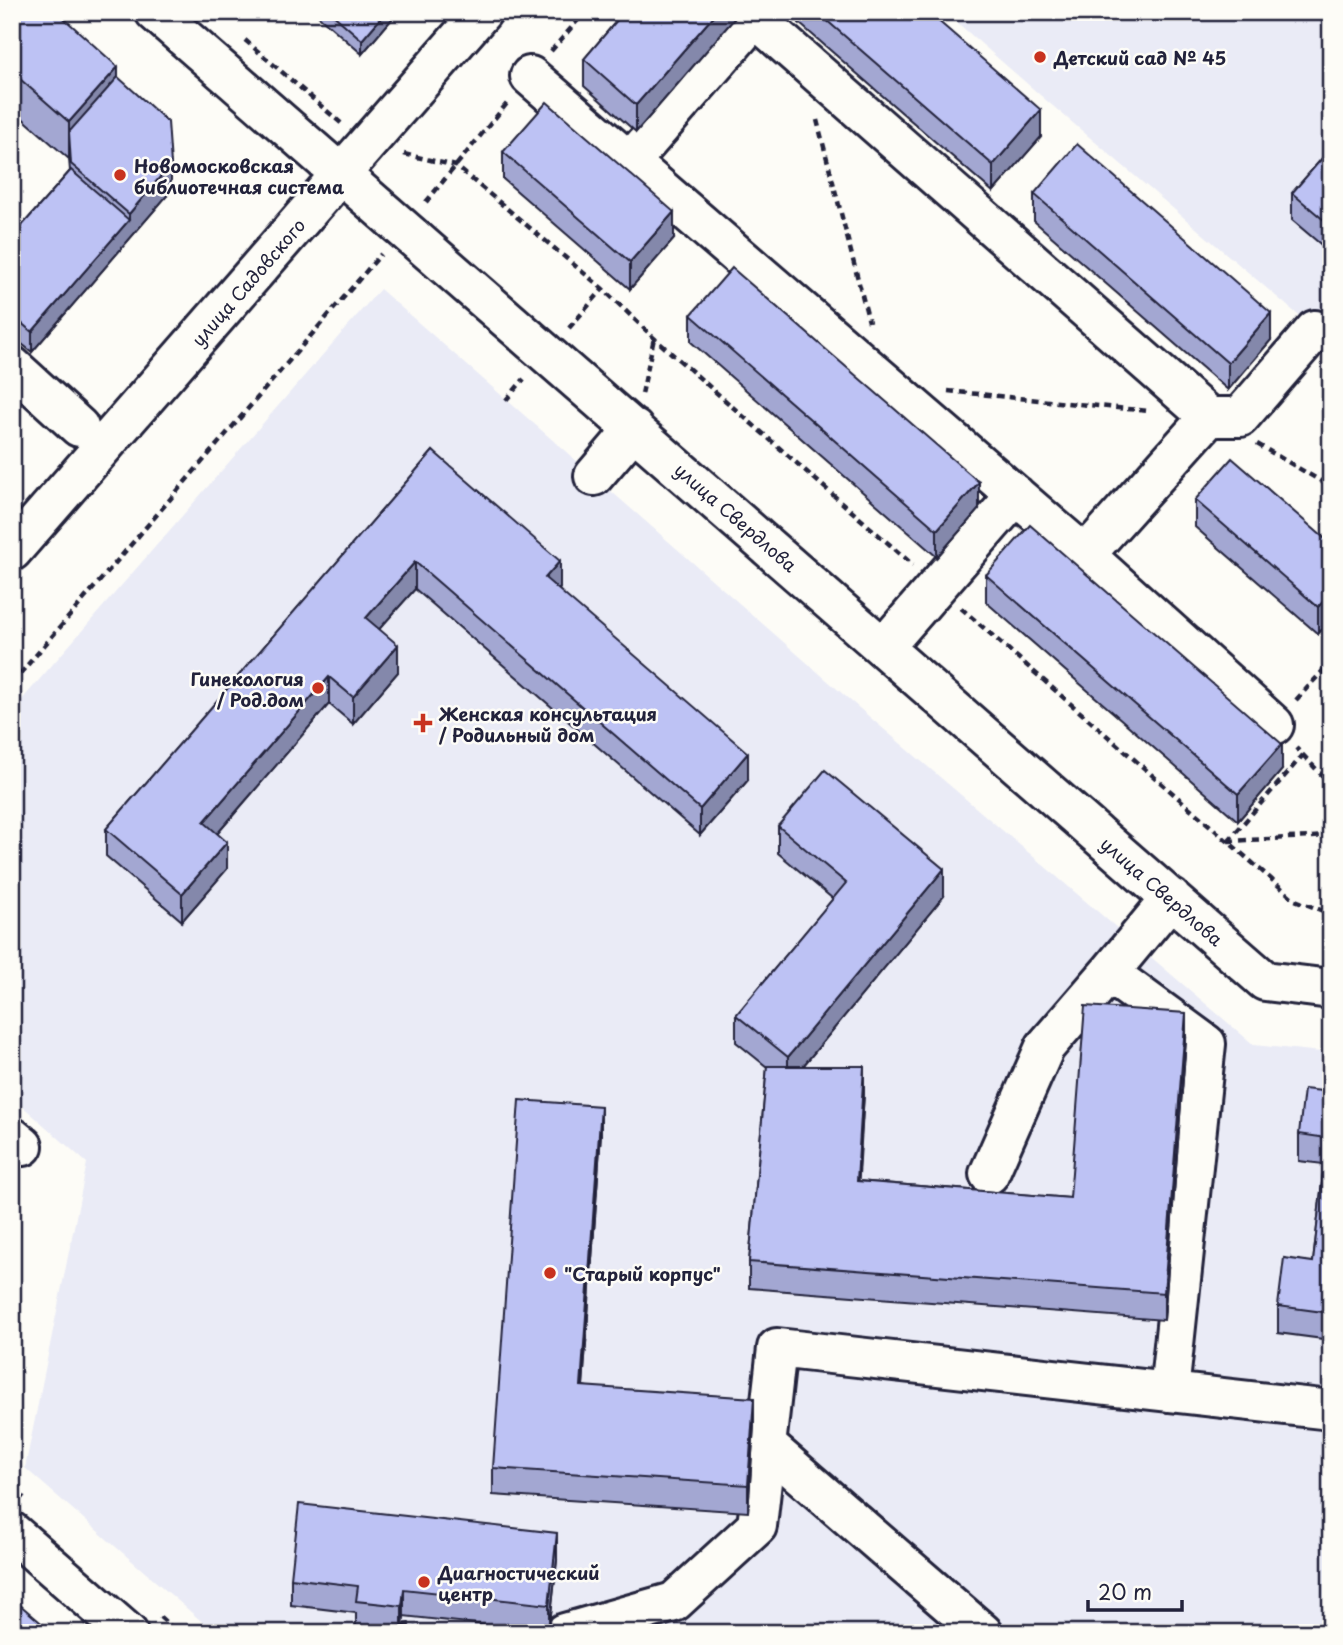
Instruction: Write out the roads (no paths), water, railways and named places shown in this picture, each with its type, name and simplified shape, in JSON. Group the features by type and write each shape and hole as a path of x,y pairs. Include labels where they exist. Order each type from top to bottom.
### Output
{"street":[{"name":"улица Свердлова","path":"155,12 1265,981 1331,989"},
{"name":"улица Садовского","path":"12,551 482,12"},
{"path":"630,162 757,15 1209,417 1240,417 1315,330"},
{"path":"530,76 1085,555 1274,724"},
{"path":"12,366 79,427"},
{"path":"1085,555 1209,417"},
{"path":"594,477 634,429"},
{"path":"884,647 1016,495"},
{"path":"989,1174 1045,1047 1171,898"},
{"path":"1109,973 1206,1044 1170,1392"},
{"path":"565,1633 674,1602 757,1526 777,1348 1331,1410"},
{"path":"766,1445 983,1633"},
{"path":"12,1532 128,1633"}],"place":[{"name":"Детский сад № 45","path":"1040,57"},
{"name":"Новомосковская библиотечная система","path":"120,175"},
{"name":"Гинекология / Род.дом","path":"318,688"},
{"name":"Женская консультация / Родильный дом","path":"423,723"},
{"name":"\"Старый корпус\"","path":"550,1273"},
{"name":"Диагностический центр","path":"424,1582"}]}
